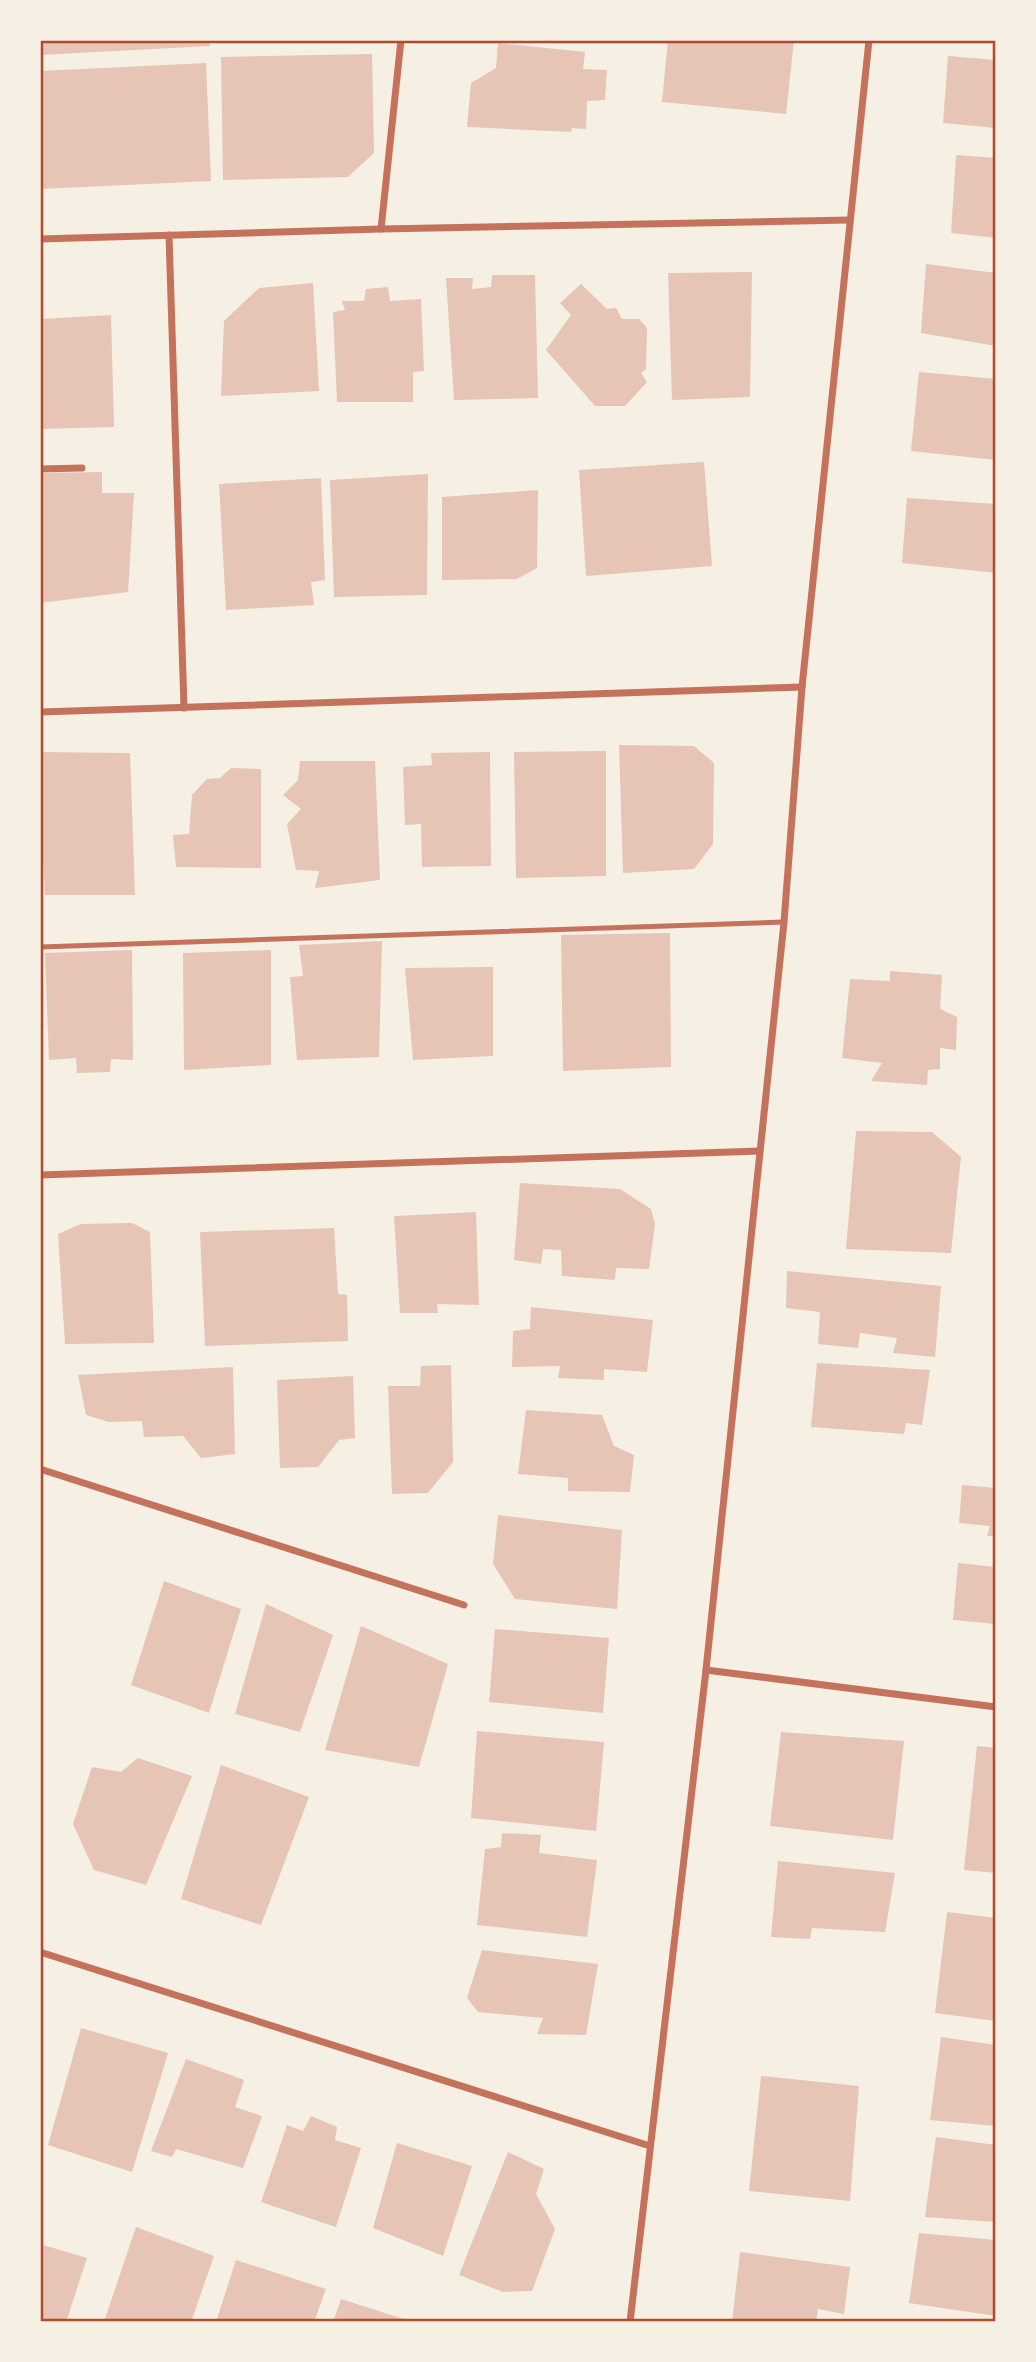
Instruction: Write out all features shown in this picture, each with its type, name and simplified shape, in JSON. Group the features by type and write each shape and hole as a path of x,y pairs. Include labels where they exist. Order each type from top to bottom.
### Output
{"street":[{"path":"381,229 401,40"},
{"path":"630,2322 706,1670 784,922 802,687 869,40"},
{"path":"40,239 849,220"},
{"path":"169,235 184,708"},
{"path":"40,469 82,468"},
{"path":"40,712 802,687"},
{"path":"40,1175 760,1151"},
{"path":"40,1469 464,1605"},
{"path":"706,1670 996,1707"},
{"path":"40,1952 650,2146"}],"lane":[{"path":"40,947 784,922"}],"building":[{"path":"40,40 210,40 210,46 40,55"},
{"path":"668,40 794,40 786,114 662,102"},
{"path":"498,43 585,52 583,69 607,70 605,100 587,101 586,129 572,128 571,132 467,127 471,83 496,68"},
{"path":"372,54 374,153 348,177 223,180 221,57"},
{"path":"948,56 996,60 996,128 943,123"},
{"path":"206,63 211,181 40,189 40,71"},
{"path":"956,155 996,158 996,238 951,233"},
{"path":"926,264 996,273 996,346 921,333"},
{"path":"752,272 750,397 672,400 668,273"},
{"path":"492,275 535,275 538,398 454,400 446,278 473,278 472,289 491,287"},
{"path":"313,283 319,391 221,396 224,321 259,288"},
{"path":"581,284 607,309 616,308 622,319 639,319 647,328 646,369 641,373 647,382 625,406 595,406 546,350 571,315 560,303"},
{"path":"388,287 390,301 421,299 424,371 413,372 413,402 337,402 333,312 345,310 342,301 364,301 366,289"},
{"path":"111,315 114,427 40,429 40,319"},
{"path":"919,372 996,379 996,460 911,451"},
{"path":"704,462 712,566 586,576 579,470"},
{"path":"102,472 102,493 134,493 128,592 40,603 40,473"},
{"path":"428,474 427,595 334,597 330,480"},
{"path":"321,478 325,580 311,582 314,605 226,610 219,484"},
{"path":"538,490 537,568 517,579 442,580 442,497"},
{"path":"907,498 996,504 996,573 902,563"},
{"path":"619,745 694,746 714,763 713,844 694,869 623,873"},
{"path":"606,751 606,876 516,878 514,752"},
{"path":"40,752 130,753 135,895 45,895"},
{"path":"490,752 491,866 422,867 421,824 405,825 403,767 432,765 431,753"},
{"path":"300,761 375,761 380,880 315,888 319,871 296,870 287,824 301,809 283,795 298,780"},
{"path":"231,768 261,769 261,868 176,867 173,835 189,834 192,795 207,779 220,778"},
{"path":"670,933 671,1067 563,1071 561,935"},
{"path":"382,941 379,1057 297,1060 290,977 303,976 299,945"},
{"path":"132,950 133,1060 111,1059 110,1072 77,1073 76,1058 49,1060 45,953"},
{"path":"271,950 271,1065 184,1070 183,953"},
{"path":"493,967 493,1056 413,1060 405,968"},
{"path":"890,971 942,975 940,1009 957,1017 956,1050 940,1048 940,1069 928,1070 927,1085 871,1081 882,1063 842,1058 850,979 890,981"},
{"path":"856,1131 932,1132 961,1157 951,1253 846,1249"},
{"path":"520,1183 620,1189 651,1209 655,1224 649,1269 616,1268 615,1280 562,1276 561,1250 543,1249 541,1264 514,1260"},
{"path":"476,1212 479,1305 437,1304 438,1313 400,1313 394,1216"},
{"path":"132,1223 150,1232 154,1343 65,1344 58,1234 81,1224"},
{"path":"334,1228 338,1294 347,1295 348,1341 205,1346 200,1232"},
{"path":"787,1271 941,1286 935,1357 893,1353 897,1338 860,1333 858,1348 818,1344 820,1312 786,1308"},
{"path":"531,1307 653,1320 647,1372 604,1369 604,1380 558,1378 560,1366 512,1367 513,1331 530,1329"},
{"path":"817,1363 930,1370 922,1425 906,1423 904,1434 811,1427"},
{"path":"451,1365 453,1462 428,1493 392,1494 388,1386 420,1386 421,1366"},
{"path":"233,1367 235,1454 201,1458 183,1436 144,1437 142,1421 109,1422 86,1415 78,1375"},
{"path":"353,1376 355,1438 339,1440 318,1467 280,1468 277,1380"},
{"path":"526,1410 602,1415 614,1446 634,1455 630,1492 568,1491 568,1478 518,1474"},
{"path":"962,1485 996,1488 996,1536 987,1536 990,1526 959,1523"},
{"path":"498,1515 622,1530 617,1609 515,1599 493,1564"},
{"path":"958,1563 996,1567 996,1624 953,1620"},
{"path":"164,1581 241,1609 209,1713 131,1685"},
{"path":"266,1604 333,1635 300,1732 235,1714"},
{"path":"361,1626 448,1664 419,1767 325,1750"},
{"path":"495,1629 609,1638 603,1713 489,1702"},
{"path":"477,1731 604,1742 596,1831 471,1818"},
{"path":"781,1732 904,1741 893,1840 770,1826"},
{"path":"977,1746 996,1748 996,1873 964,1870"},
{"path":"138,1758 192,1776 146,1885 94,1870 73,1824 92,1767 121,1772"},
{"path":"221,1765 309,1797 261,1925 181,1899"},
{"path":"502,1833 541,1835 539,1853 597,1860 587,1937 477,1925 485,1849 501,1847"},
{"path":"778,1861 895,1873 885,1932 812,1928 810,1939 771,1937"},
{"path":"947,1912 996,1918 996,2021 935,2013"},
{"path":"482,1950 598,1964 586,2035 537,2034 543,2018 478,2012 467,1998"},
{"path":"81,2028 168,2053 132,2172 48,2145"},
{"path":"941,2037 996,2045 996,2126 930,2120"},
{"path":"186,2059 244,2080 235,2107 262,2116 243,2168 176,2149 172,2157 151,2151"},
{"path":"761,2076 859,2086 850,2201 749,2191"},
{"path":"311,2116 337,2127 335,2140 361,2148 336,2227 261,2202 287,2125 303,2131"},
{"path":"936,2137 996,2145 996,2222 925,2217"},
{"path":"397,2143 472,2166 443,2256 373,2228"},
{"path":"508,2152 544,2169 536,2194 555,2229 532,2291 503,2292 459,2275"},
{"path":"136,2227 214,2256 191,2322 104,2322"},
{"path":"919,2233 996,2240 996,2316 909,2303"},
{"path":"40,2244 87,2258 66,2322 40,2322"},
{"path":"740,2252 850,2267 844,2314 818,2309 816,2322 732,2322"},
{"path":"236,2260 326,2289 314,2322 216,2322"},
{"path":"341,2299 410,2321 410,2322 333,2322"}]}
